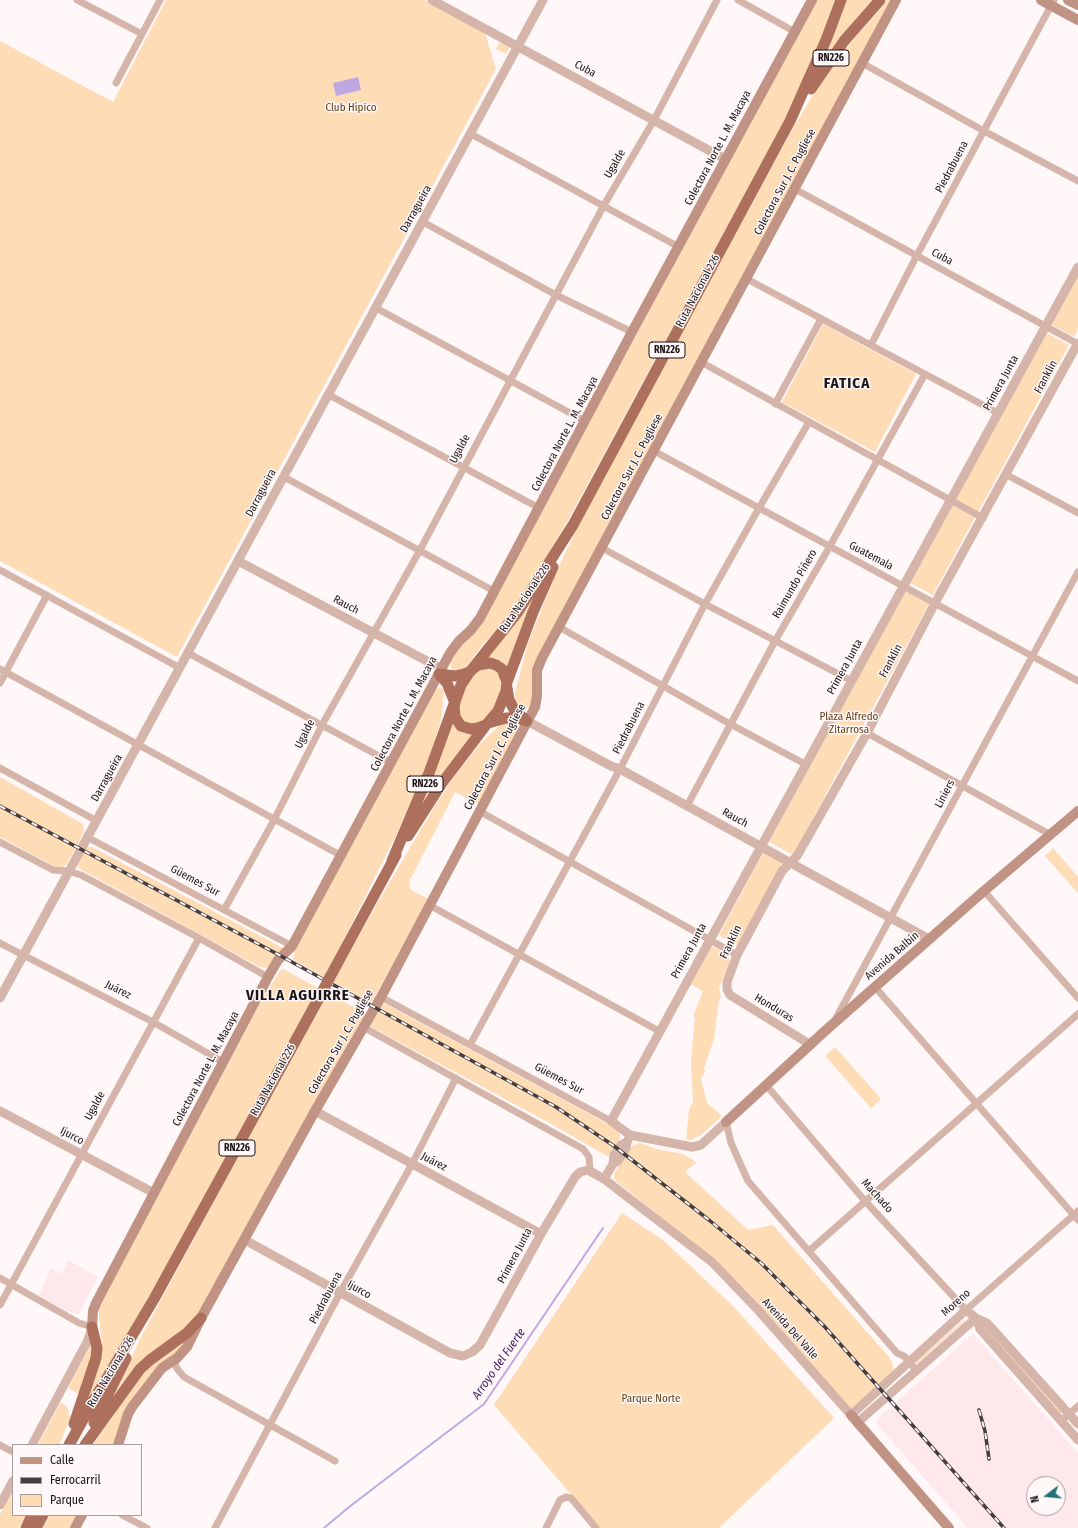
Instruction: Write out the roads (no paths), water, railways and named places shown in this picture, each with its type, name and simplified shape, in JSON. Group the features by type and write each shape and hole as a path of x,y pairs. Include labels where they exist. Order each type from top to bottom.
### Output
{"highway":[{"name":"Ruta Nacional 226","path":"392,861 429,773 461,685 517,613 572,525 790,121 820,54 841,0"},
{"name":"Ruta Nacional 226","path":"790,121 836,51 880,0"},
{"name":"Ruta Nacional 226","path":"68,1444 154,1299 392,861 442,783 500,706 533,612 572,525"},
{"path":"441,672 454,676 464,674 481,664 493,664 502,669 507,684 509,700 514,711 527,721"},
{"path":"441,672 447,683 454,704 455,717 461,726 471,729 478,728 498,719 511,717 521,718 527,721"},
{"name":"Ruta Nacional 226","path":"82,1444 105,1403 154,1299"},
{"path":"86,1444 140,1369 187,1333 201,1318"},
{"path":"67,1444 96,1358 97,1348 92,1327"},
{"path":"26,1528 32,1516"},
{"path":"36,1528 42,1516"}],"main road":[{"name":"Colectora Norte L. M. Macaya","path":"92,1327 93,1311 96,1303 268,977 277,961 292,946 454,647 476,625 725,159 812,0"},
{"name":"Colectora Sur J. C. Pugliese","path":"118,1444 128,1414 132,1407 159,1372 181,1355 187,1347 201,1318 315,1111 380,997 527,721 536,702 536,677 539,663 896,0"},
{"path":"1041,0 1053,3 1078,20"},
{"path":"1068,0 1078,5"},
{"name":"Avenida Balbín","path":"726,1122 875,986 1078,811"},
{"name":"Avenida Del Valle","path":"854,1419 949,1528"},
{"path":"75,1528 81,1516"}],"street":[{"path":"76,0 142,34"},
{"path":"116,83 160,0"},
{"name":"Cuba","path":"432,0 725,159"},
{"name":"Darragueira","path":"0,998 543,0"},
{"name":"Ugalde","path":"224,910 274,820 322,725 420,550 604,205 654,120 718,0"},
{"path":"738,0 795,32"},
{"name":"Piedrabuena","path":"871,345 916,257 1053,3"},
{"path":"862,64 1078,181"},
{"path":"471,134 679,246"},
{"name":"Cuba","path":"795,189 916,257 1078,343"},
{"path":"423,222 556,295 632,332"},
{"name":"Primera Junta","path":"611,1121 709,939 1078,267"},
{"path":"747,279 998,413"},
{"path":"376,308 585,421"},
{"path":"775,404 822,319"},
{"name":"Franklin","path":"727,989 727,982 737,955 782,871 797,856 867,733 935,604 1078,343"},
{"path":"701,362 983,518"},
{"name":"Raimundo Piñero","path":"687,806 775,641 830,546 925,374"},
{"path":"329,395 539,508"},
{"name":"Piedrabuena","path":"470,1045 620,769 705,604 809,422"},
{"name":"Guatemala","path":"654,451 1078,681"},
{"path":"1007,475 1078,513"},
{"path":"284,477 494,591"},
{"path":"602,548 852,681"},
{"name":"Rauch","path":"238,561 373,633 441,672"},
{"path":"0,570 180,668"},
{"name":"Liniers","path":"832,1025 1078,572"},
{"path":"0,683 3,670 47,595"},
{"path":"559,627 730,724 806,764"},
{"path":"188,653 392,763"},
{"path":"3,670 340,855"},
{"name":"Rauch","path":"527,721 611,766 620,769 929,939"},
{"path":"867,733 1051,835"},
{"path":"0,768 97,821"},
{"path":"479,811 737,955"},
{"name":"Güemes Sur","path":"87,837 292,946"},
{"path":"0,842 53,870 68,871 81,875 268,977"},
{"path":"984,891 1078,998"},
{"path":"429,905 659,1031"},
{"name":"Ugalde","path":"0,1305 82,1155 152,1022 199,938"},
{"name":"Juárez","path":"0,943 152,1022 223,1062"},
{"path":"875,986 976,1104 1076,1216"},
{"name":"Honduras","path":"727,989 735,999 811,1045"},
{"name":"Güemes Sur","path":"380,997 611,1121 628,1139 696,1147 707,1141 726,1122"},
{"path":"809,1250 1078,1014"},
{"path":"363,1027 583,1149 589,1157 590,1171"},
{"name":"Piedrabuena","path":"215,1528 340,1293 412,1164 456,1078"},
{"name":"Machado","path":"766,1085 865,1201 966,1310 976,1318 988,1323 1078,1424"},
{"name":"Ijurco","path":"0,1111 154,1193"},
{"name":"Juárez","path":"315,1111 541,1234"},
{"path":"726,1122 731,1143 748,1181 897,1353 900,1359 900,1370"},
{"path":"604,1179 613,1164 614,1155 621,1145 628,1139"},
{"name":"Primera Junta","path":"463,1356 476,1349 484,1339 541,1234 576,1175 582,1171 590,1171"},
{"name":"Avenida Del Valle","path":"590,1171 604,1179 712,1262 758,1310 854,1419"},
{"name":"Moreno","path":"854,1419 909,1361 1076,1216"},
{"name":"Ijurco","path":"245,1240 450,1353 463,1356"},
{"path":"0,1278 79,1323 92,1327"},
{"path":"854,1419 916,1370 976,1318"},
{"name":"Machado","path":"976,1318 980,1329 1078,1440"},
{"name":"Colectora Norte L. M. Macaya","path":"33,1444 88,1340 92,1327"},
{"path":"897,1353 904,1356 916,1370"},
{"path":"172,1361 184,1377 335,1461"},
{"path":"1061,1421 1078,1406"},
{"path":"0,1445 12,1451"},
{"path":"0,1504 12,1482"},
{"path":"546,1528 560,1500 566,1497 571,1498 596,1528"},
{"path":"124,1516 147,1528"}],"waterway":[{"name":"Arroyo del Fuerte","path":"324,1528 349,1507 484,1404 603,1228"}],"railway":[{"path":"0,806 281,956 556,1107 614,1146 709,1220 761,1263 824,1326 1004,1528"},
{"path":"979,1410 985,1431 989,1459"}],"district":[{"name":"FATICA","path":"847,384"},
{"name":"VILLA AGUIRRE","path":"298,996"}],"park label":[{"name":"Club Hípico","path":"351,108"},
{"name":"Plaza Alfredo Zitarrosa","path":"849,723"},
{"name":"Parque Norte","path":"651,1399"}]}
